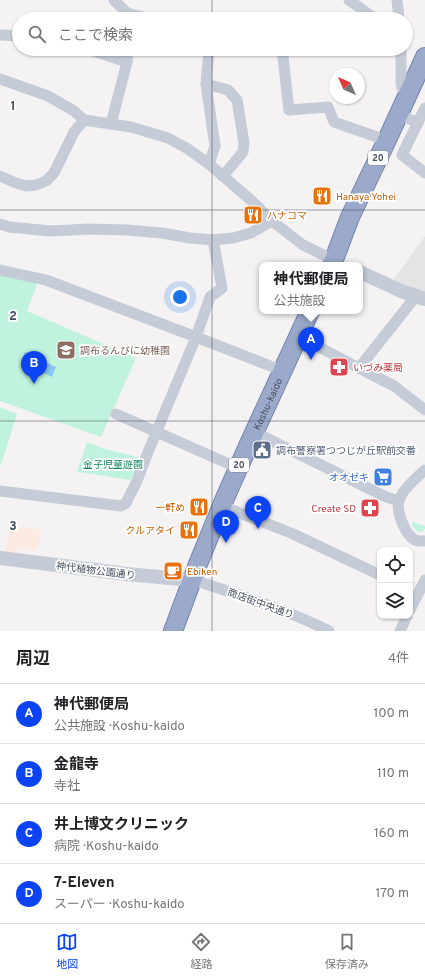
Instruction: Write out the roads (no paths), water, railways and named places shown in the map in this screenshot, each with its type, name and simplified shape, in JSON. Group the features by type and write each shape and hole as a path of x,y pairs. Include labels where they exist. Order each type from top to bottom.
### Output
{"highway":[{"name":"20","path":"337,262 338,247 350,217 425,57"},
{"name":"20","path":"337,262 413,121 425,80"},
{"name":"Koshu-kaido","path":"173,631 192,580 238,468 309,314"}],"street":[{"path":"114,0 124,12"},
{"path":"349,0 365,12"},
{"path":"397,0 398,12"},
{"path":"0,34 12,35"},
{"path":"109,56 127,62"},
{"path":"111,124 127,56"},
{"path":"208,56 206,84 215,146 209,164"},
{"path":"283,56 288,110 328,107 334,122 377,137"},
{"path":"401,56 402,88 409,93"},
{"path":"0,79 48,96 74,111 84,120 131,127 168,138 188,149 209,164 272,221 303,245 335,262"},
{"path":"206,84 228,90 236,100 244,143 243,152 223,176"},
{"path":"425,108 413,121 402,155 425,173"},
{"path":"0,176 26,186 46,182 54,173 74,132 84,120"},
{"path":"0,224 9,227 51,232 88,229 162,232 190,238 213,240 233,238 251,233 272,221"},
{"path":"0,492 121,506 126,503 137,481 156,431 196,336 210,297 222,288 213,240"},
{"path":"0,270 46,280 196,336 283,371"},
{"path":"359,368 420,297 401,291 363,273"},
{"path":"298,336 394,386 425,410"},
{"path":"116,414 238,468"},
{"path":"254,432 384,496 398,501"},
{"path":"425,470 403,493 398,501 398,509 403,526 416,541 425,542"},
{"path":"222,506 291,533 377,574"},
{"name":"神代植物公園通り","path":"0,558 127,574 192,580"},
{"name":"商店街中央通り","path":"192,580 203,582 294,615 329,631"},
{"path":"414,590 425,580"},
{"path":"400,631 406,619"}],"water":[{"path":"25,352 56,367 52,377 22,362"}],"place":[{"name":"Hanaya Yohei","path":"322,196"},
{"name":"ハナコマ","path":"253,215"},
{"name":"調布るんびに幼稚園","path":"66,350"},
{"name":"神代郵便局","path":"311,360"},
{"name":"いづみ薬局","path":"339,367"},
{"name":"金龍寺","path":"34,384"},
{"name":"調布警察署つつじが丘駅前交番","path":"262,450"},
{"name":"オオゼキ","path":"383,477"},
{"name":"一軒め","path":"199,507"},
{"name":"Create SD","path":"370,508"},
{"name":"井上博文クリニック","path":"258,529"},
{"name":"クルアタイ","path":"189,530"},
{"name":"7-Eleven","path":"226,543"},
{"name":"Ebiken","path":"173,571"}],"park label":[{"name":"金子児童遊園","path":"113,464"}]}
